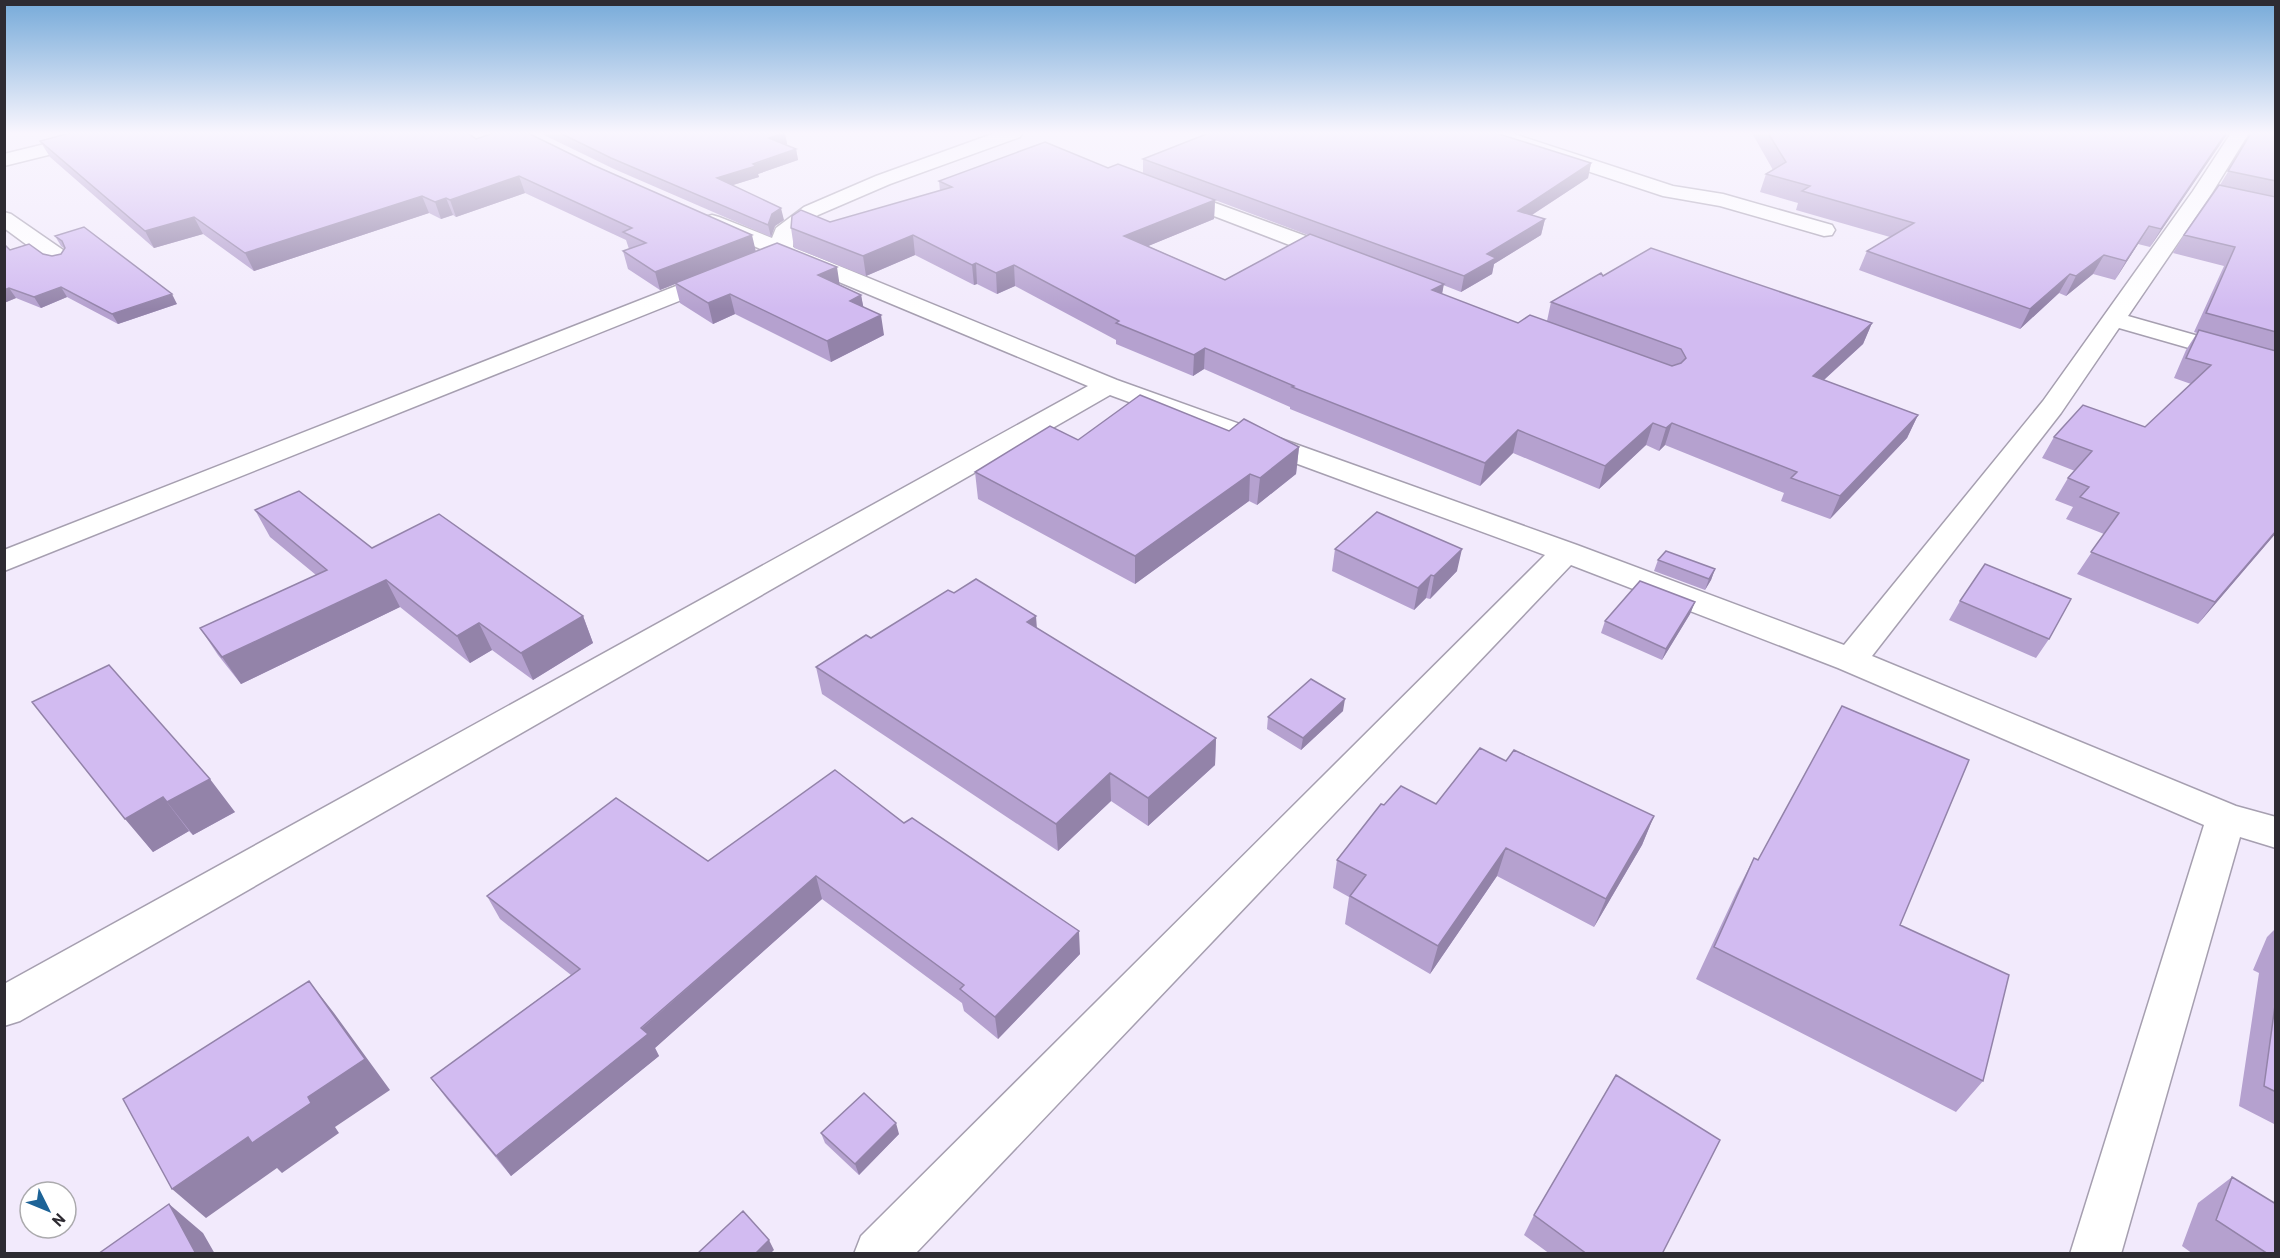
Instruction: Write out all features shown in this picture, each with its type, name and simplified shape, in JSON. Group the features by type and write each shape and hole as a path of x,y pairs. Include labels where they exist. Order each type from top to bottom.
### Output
{"street":[{"path":"781,252 784,233 811,211 856,192"},
{"path":"1166,192 1354,262"},
{"path":"1669,192 1723,200 1824,230"},
{"path":"1850,660 2052,407 2114,319 2213,192"},
{"path":"682,208 781,252 1108,385 1566,552 1850,660 2226,818 2276,833"},
{"path":"4,218 58,256"},
{"path":"4,561 781,252"},
{"path":"2114,319 2276,366"},
{"path":"4,1007 1108,385"},
{"path":"879,1254 1566,552"},
{"path":"2095,1254 2226,818"}],"building":[{"path":"99,192 474,192 450,200 446,198 435,202 422,196 245,253 194,217 145,231"},
{"path":"553,192 654,192 752,235 655,272 623,251 646,243 623,232 632,228"},
{"path":"690,192 746,192 781,208 772,214 768,225"},
{"path":"936,192 1193,192 1215,200 1124,236 1225,280 1310,234 1444,284 1432,290 1518,323 1530,315 1672,366 1681,363 1686,358 1681,349 1551,302 1601,273 1603,276 1651,248 1872,323 1813,376 1918,415 1840,496 1791,478 1797,472 1672,423 1666,428 1653,423 1605,466 1518,430 1485,463 1292,387 1294,386 1205,348 1194,355 1116,323 1119,321 1014,265 996,273 976,263 972,265 913,235 863,256 791,228 792,216 801,210 830,222"},
{"path":"1233,192 1547,192 1518,211 1545,219 1487,254 1496,258 1464,276"},
{"path":"1804,192 2186,192 2161,229 2149,226 2126,261 2104,255 2076,276 2070,274 2030,309 1867,251 1914,223"},
{"path":"2214,192 2251,192 2276,197 2276,332 2206,313 2235,247 2184,235"},
{"path":"84,227 172,294 112,314 61,287 34,297 9,288 4,290 4,244 10,250 29,244 43,254 52,256 61,254 65,248 62,241 55,236"},
{"path":"777,243 837,267 818,275 861,295 850,301 881,315 827,341 730,294 708,303 675,283"},
{"path":"2199,330 2276,351 2276,531 2215,602 2091,552 2119,513 2080,497 2089,487 2068,478 2092,451 2054,437 2083,405 2145,427 2211,365 2186,358"},
{"path":"1140,395 1229,431 1244,419 1299,447 1260,478 1250,474 1135,556 975,472 1050,426 1078,440"},
{"path":"299,491 372,548 439,514 583,616 521,653 479,623 457,636 386,580 222,657 200,628 327,570 255,510"},
{"path":"1377,512 1462,549 1418,588 1335,549"},
{"path":"1666,551 1715,569 1709,579 1658,560"},
{"path":"1985,564 2071,599 2049,639 1960,601"},
{"path":"976,579 1036,616 1027,622 1216,738 1148,798 1110,773 1056,824 816,667 866,635 871,638 948,590 954,593"},
{"path":"1640,581 1695,602 1666,649 1605,621"},
{"path":"109,665 210,779 167,802 163,797 125,819 32,702"},
{"path":"1311,679 1345,699 1303,738 1268,717"},
{"path":"1842,706 1969,760 1900,925 2009,975 1983,1081 1714,947 1754,858 1758,860"},
{"path":"1480,748 1506,761 1514,750 1654,816 1606,899 1506,848 1438,946 1350,896 1366,875 1337,860 1381,804 1384,805 1401,786 1436,804"},
{"path":"835,770 904,823 912,818 1079,931 995,1017 960,989 964,985 816,876 641,1028 648,1034 496,1156 431,1078 580,969 487,896 616,798 708,861"},
{"path":"309,981 365,1059 308,1097 311,1103 252,1143 248,1137 172,1189 123,1099"},
{"path":"2276,998 2276,1092 2264,1086"},
{"path":"1616,1075 1720,1140 1662,1254 1587,1254 1534,1215"},
{"path":"864,1093 896,1123 855,1164 821,1133"},
{"path":"2232,1177 2276,1204 2276,1254 2268,1254 2216,1220"},
{"path":"169,1204 196,1254 98,1254"},
{"path":"743,1211 769,1240 755,1254 697,1254"}]}
